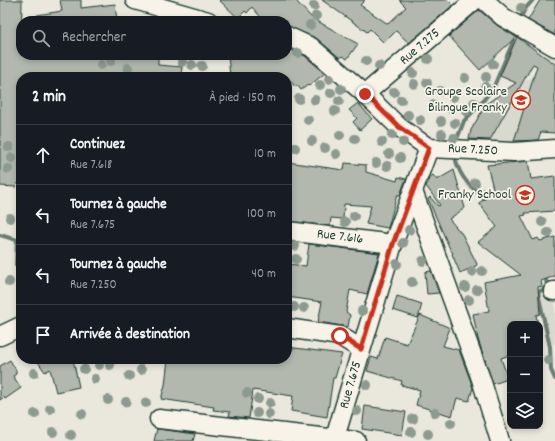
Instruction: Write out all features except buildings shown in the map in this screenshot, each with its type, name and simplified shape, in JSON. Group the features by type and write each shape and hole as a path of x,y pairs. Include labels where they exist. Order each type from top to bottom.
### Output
{"street":[{"path":"136,0 191,16"},
{"name":"Rue 7.275","path":"365,94 475,0"},
{"path":"484,0 503,17 555,47"},
{"name":"Rue 7.250","path":"292,38 311,47 365,94 399,127 429,148 514,152 555,149"},
{"name":"Rue 7.675","path":"335,439 393,244 429,148"},
{"path":"413,191 481,379 500,441"},
{"name":"Rue 7.616","path":"292,232 393,244"},
{"path":"0,336 16,328"},
{"path":"292,329 340,336 361,349"},
{"path":"159,419 356,441"}],"shaded area":[{"name":"Groupe Scolaire Bilingue Franky","path":"548,52 555,55 555,88 549,102 538,142 534,145 468,144 471,130 486,104 505,91 506,92 545,70"},
{"path":"555,293 555,344 550,343 538,294"}],"waterway":[{"path":"519,21 525,9 533,0"},
{"path":"455,144 464,121 483,101 494,86 512,44 515,29"},
{"path":"456,161 464,178 485,199"},
{"path":"0,235 16,240"},
{"path":"546,280 547,286 538,293 550,347 551,370 555,379"}],"place":[{"name":"Groupe Scolaire Bilingue Franky","path":"521,100"},
{"name":"Franky School","path":"525,195"}],"route":[{"path":"340,336 361,349 393,244 429,148 399,127 365,94"}]}
